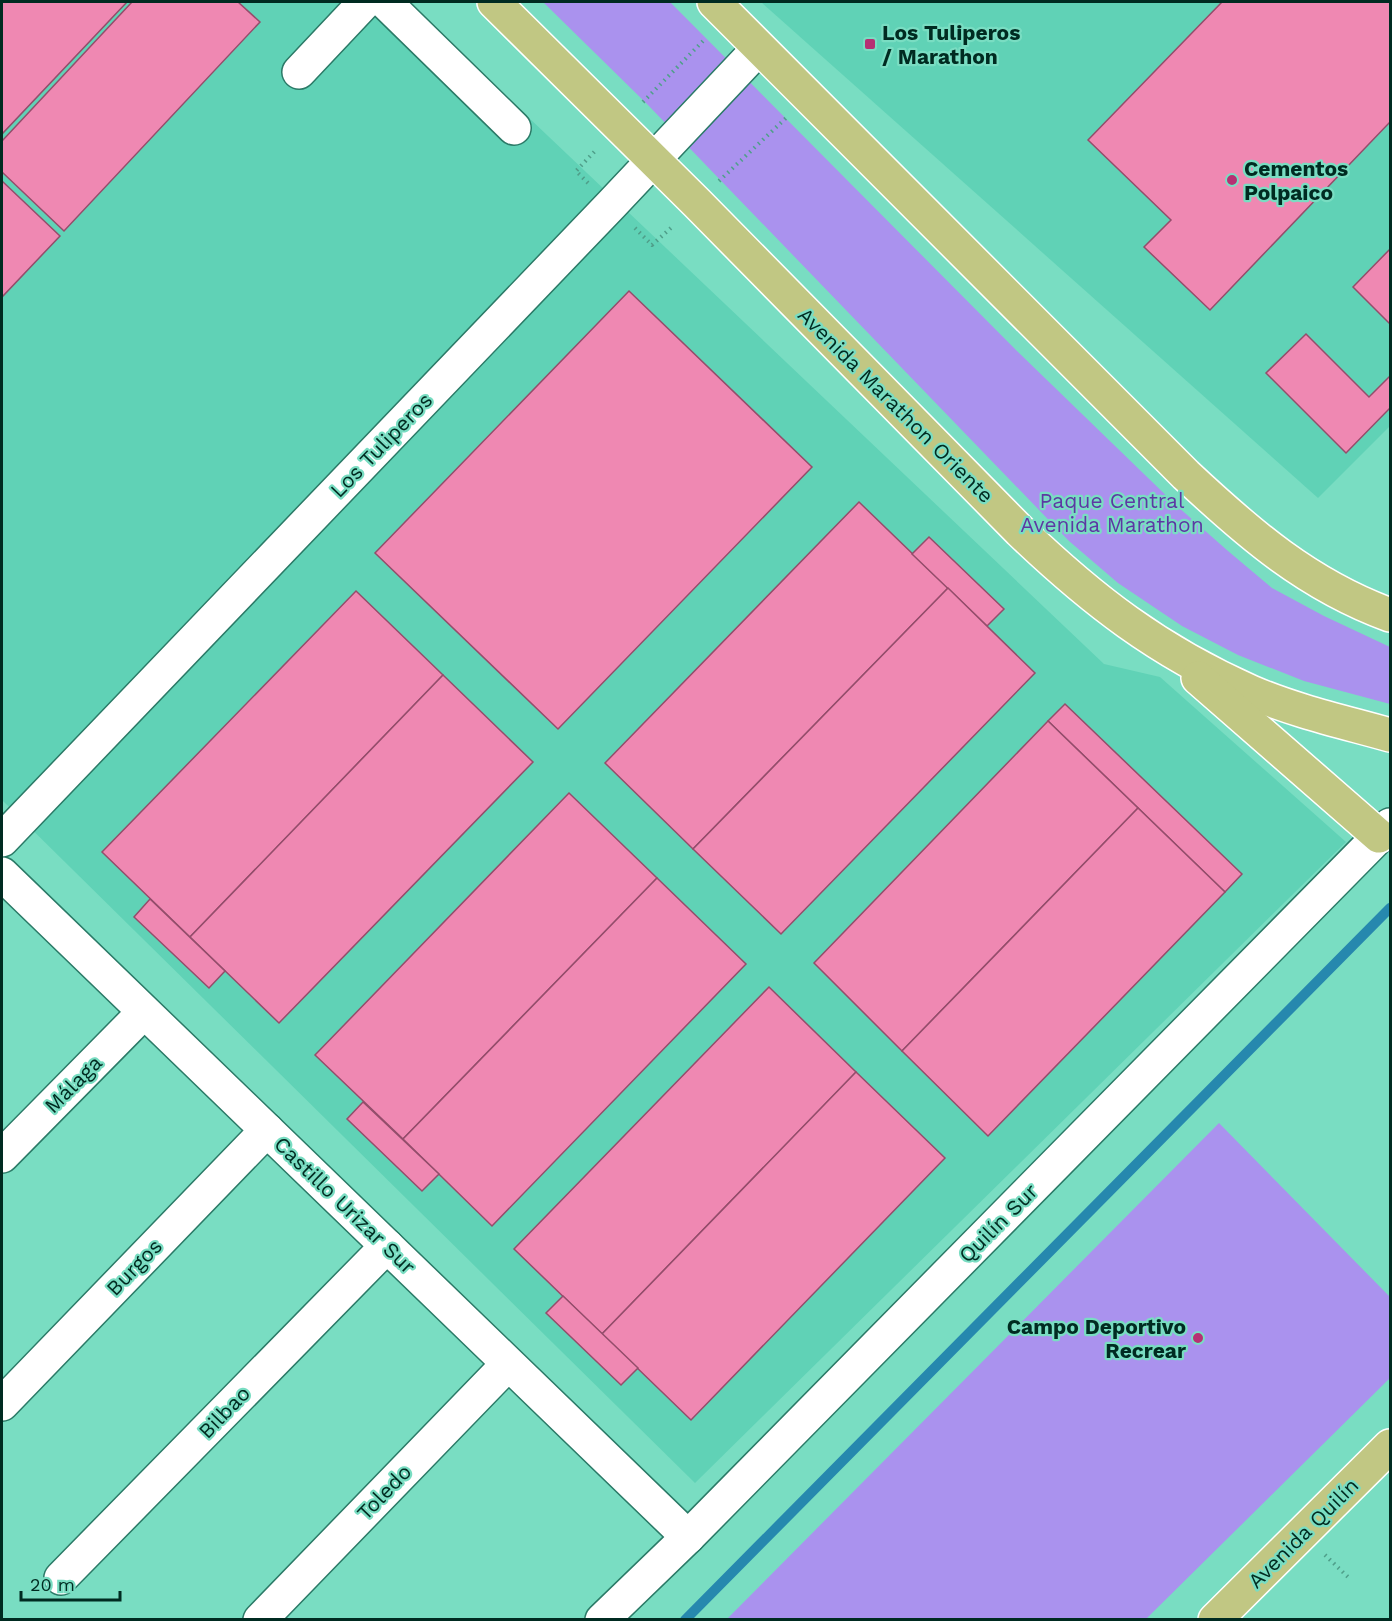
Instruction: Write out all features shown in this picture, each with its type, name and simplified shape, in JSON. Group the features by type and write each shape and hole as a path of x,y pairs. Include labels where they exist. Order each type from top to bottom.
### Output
{"main road":[{"name":"Avenida Marathon Oriente","path":"494,2 697,203 1040,550 1109,610 1163,647 1253,693 1302,710 1390,735"},
{"path":"727,6 759,48 1186,475 1232,518 1302,572 1333,591 1382,609"},
{"path":"1163,647 1385,831"},
{"name":"Avenida Quilín","path":"1215,1620 1390,1446"}],"street":[{"path":"299,72 366,2"},
{"path":"385,2 514,128"},
{"name":"Los Tuliperos","path":"2,840 759,48"},
{"name":"Quilín Sur","path":"602,1620 688,1537 1385,831"},
{"name":"Castillo Urizar Sur","path":"6,887 144,1012 688,1537"},
{"name":"Málaga","path":"2,1156 144,1012"},
{"name":"Burgos","path":"2,1404 267,1130"},
{"name":"Bilbao","path":"61,1578 387,1246"},
{"name":"Toledo","path":"260,1620 508,1364"}],"path":[{"path":"697,203 808,97"}],"shaded area":[{"path":"2,2 407,2 1104,664 1160,677 1346,842 695,1483 2,800"},
{"path":"761,2 1390,2 1390,426 1318,498"}],"green space":[{"name":"Paque Central Avenida Marathon","path":"543,2 670,2 1017,351 1177,506 1272,588 1390,647 1390,704 1304,681 1238,655 1182,626 1118,583 1069,541 647,104"},
{"name":"Campo Deportivo Recrear","path":"1219,1123 1390,1297 1390,1378 1146,1619 727,1619"}],"building":[{"path":"2,2 127,2 2,134"},
{"path":"132,2 238,2 260,22 64,231 2,172 2,141"},
{"name":"Cementos Polpaico","path":"1222,2 1390,2 1390,122 1210,310 1144,247 1171,220 1088,140"},
{"path":"2,181 60,236 2,297"},
{"path":"1390,249 1390,324 1353,287"},
{"path":"629,291 812,467 558,729 375,553"},
{"path":"1306,334 1369,397 1390,376 1390,408 1346,453 1266,373"},
{"path":"859,502 948,588 693,849 605,763"},
{"path":"929,537 1004,609 987,626 912,554"},
{"path":"948,588 1035,673 781,934 693,849"},
{"path":"356,591 443,675 190,937 102,852"},
{"path":"443,675 533,762 279,1023 190,937"},
{"path":"1065,704 1242,874 1225,892 1048,721"},
{"path":"1048,721 1138,808 902,1051 814,963"},
{"path":"569,793 657,878 403,1139 315,1055"},
{"path":"1138,808 1225,892 988,1136 902,1051"},
{"path":"657,878 746,964 492,1226 403,1139"},
{"path":"150,899 225,971 209,988 134,917"},
{"path":"769,987 856,1072 602,1334 514,1249"},
{"path":"856,1072 945,1158 691,1420 602,1334"},
{"path":"363,1102 439,1174 422,1191 347,1119"},
{"path":"563,1296 638,1368 621,1385 546,1313"}],"waterway":[{"path":"685,1620 1390,908"}],"place":[{"name":"Los Tuliperos / Marathon","path":"870,44"},
{"name":"Cementos Polpaico","path":"1232,180"},
{"name":"Campo Deportivo Recrear","path":"1198,1338"}]}
